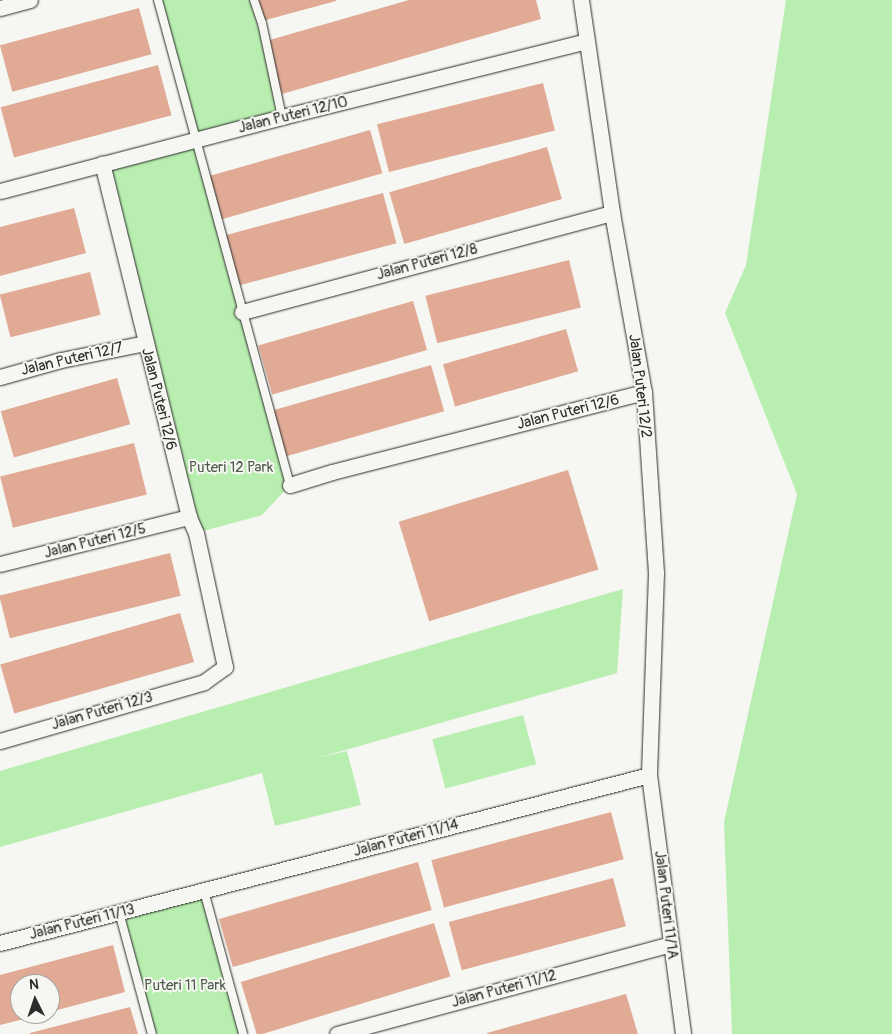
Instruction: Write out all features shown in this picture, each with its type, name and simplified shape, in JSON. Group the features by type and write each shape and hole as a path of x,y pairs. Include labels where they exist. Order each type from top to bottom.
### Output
{"street":[{"path":"0,8 30,0"},
{"name":"Jalan Puteri 12/2","path":"581,0 612,214 644,392 656,573 649,775"},
{"name":"Jalan Puteri 12/10","path":"0,191 282,117 586,41"},
{"name":"Jalan Puteri 12/6","path":"102,164 189,518 196,533 225,667 204,682"},
{"name":"Jalan Puteri 12/8","path":"242,312 612,214"},
{"name":"Jalan Puteri 12/7","path":"0,377 61,360 145,343"},
{"name":"Jalan Puteri 12/6","path":"290,485 341,470 644,392"},
{"name":"Jalan Puteri 12/5","path":"0,564 189,518"},
{"name":"Jalan Puteri 12/3","path":"0,741 204,682"},
{"name":"Jalan Puteri 11/14","path":"164,901 649,775"},
{"name":"Jalan Puteri 11/1A","path":"649,775 683,1034"},
{"name":"Jalan Puteri 11/13","path":"0,943 164,901"},
{"name":"Jalan Puteri 11/12","path":"337,1034 671,944"}],"lane":[{"path":"158,0 290,485"},
{"path":"254,0 262,23 282,117"},
{"path":"204,891 243,1034"},
{"path":"119,912 152,1034"}],"green space":[{"name":"Puteri 12 Park","path":"158,0 251,0 282,117 198,140 290,485 262,515 196,533 102,164 197,139"},
{"path":"786,0 892,0 892,1034 732,1034 724,822 797,494 725,313 746,265"},
{"path":"623,589 617,673 317,758 347,751 361,805 275,826 262,773 0,847 0,771"},
{"path":"523,715 536,764 445,789 432,739"},
{"name":"Puteri 11 Park","path":"204,891 243,1034 152,1034 119,912"}],"building":[{"path":"256,0 336,0 336,1 262,21"},
{"path":"409,0 536,0 541,19 282,94 266,41"},
{"path":"139,8 151,54 12,92 0,45"},
{"path":"158,65 171,115 14,157 1,107"},
{"path":"543,83 555,131 389,172 377,124"},
{"path":"370,130 382,173 220,220 208,177"},
{"path":"547,147 562,199 404,244 389,192"},
{"path":"383,193 396,243 236,286 223,236"},
{"path":"74,208 86,253 0,276 0,227"},
{"path":"569,260 581,308 437,343 425,296"},
{"path":"90,272 101,315 10,337 0,294"},
{"path":"413,301 427,350 272,394 258,345"},
{"path":"566,329 578,371 455,407 443,364"},
{"path":"431,365 444,411 286,457 272,410"},
{"path":"117,378 130,424 14,457 1,411"},
{"path":"134,443 147,494 13,528 0,476"},
{"path":"568,470 598,569 429,621 399,522"},
{"path":"170,553 181,596 10,638 0,595"},
{"path":"180,613 194,662 14,714 0,665"},
{"path":"611,812 624,859 444,907 431,860"},
{"path":"418,862 432,910 233,967 219,919"},
{"path":"613,878 626,926 462,970 449,922"},
{"path":"434,923 450,977 262,1034 257,1034 241,982"},
{"path":"113,945 125,992 60,1009 60,974 10,974 10,1022 0,1025 0,975"},
{"path":"626,994 638,1034 487,1034 487,1033"},
{"path":"130,1007 138,1034 30,1034 30,1033"}]}
